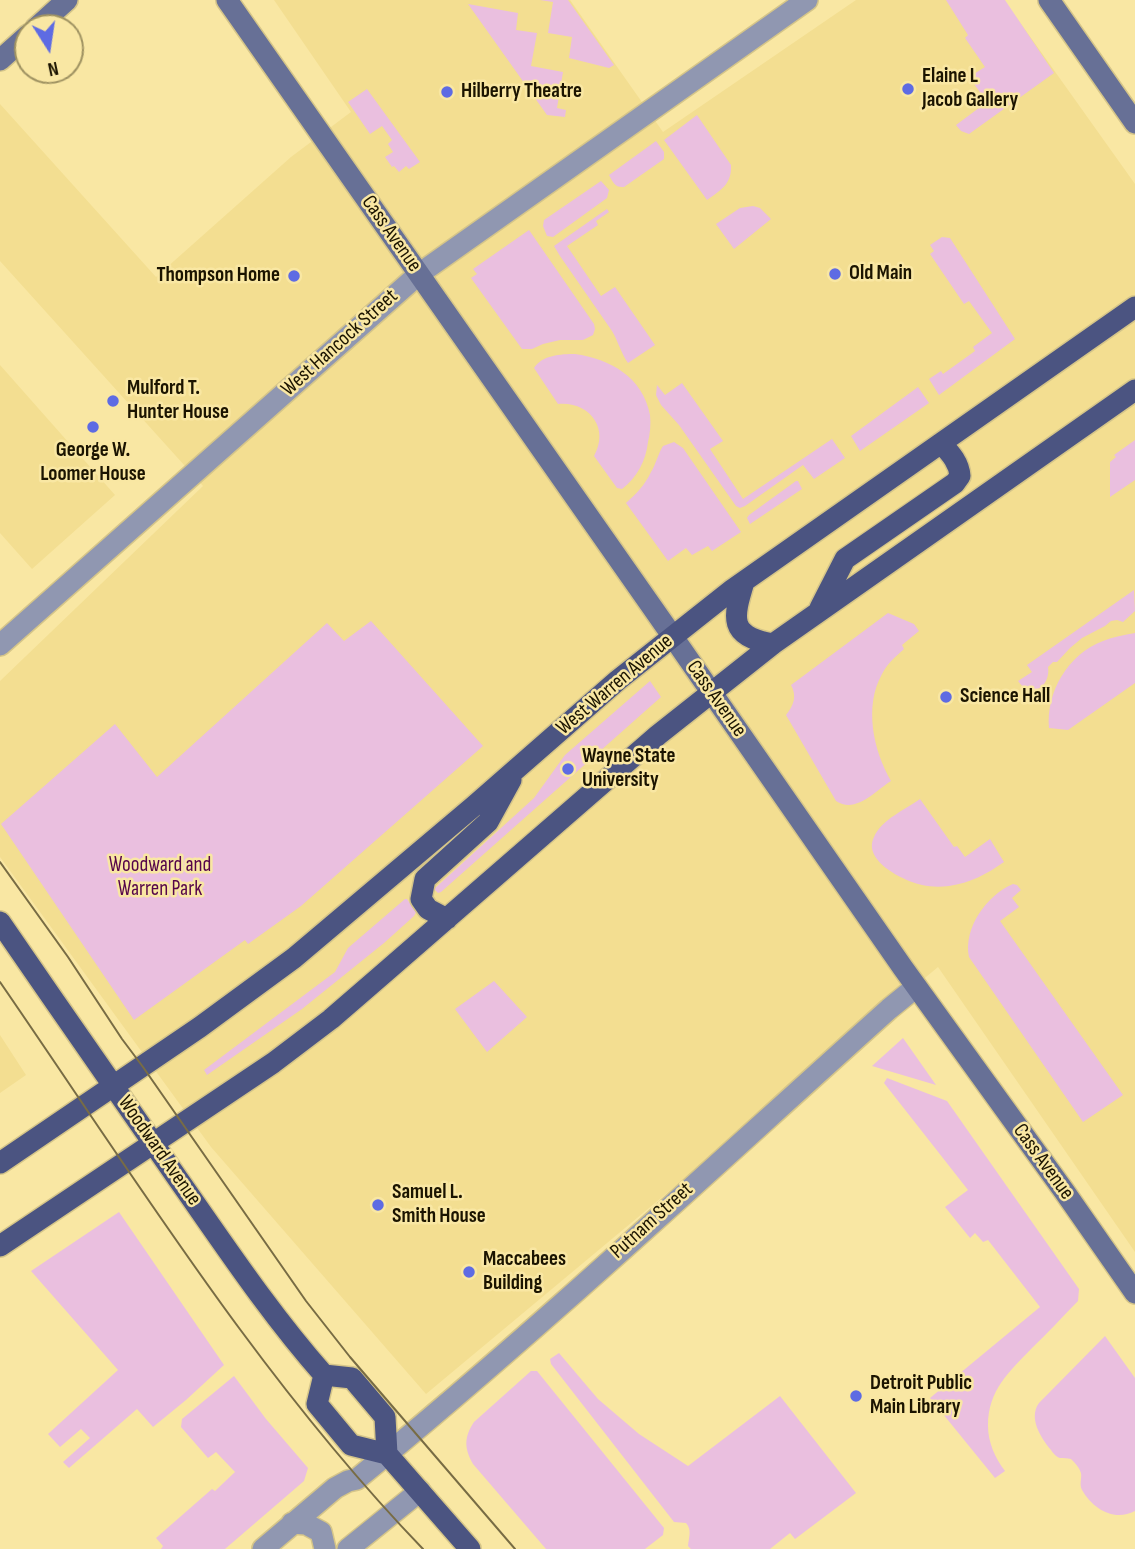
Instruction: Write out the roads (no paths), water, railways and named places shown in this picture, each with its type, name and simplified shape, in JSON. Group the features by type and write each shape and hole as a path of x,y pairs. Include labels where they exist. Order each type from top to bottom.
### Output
{"main road":[{"name":"West Warren Avenue","path":"0,1163 114,1087 294,958 618,680 744,582 1135,307"},
{"path":"0,1246 273,1063 331,1019 658,735 773,644 1135,390"},
{"path":"817,613 845,559 954,483 960,476 953,457 940,443"},
{"path":"744,582 735,616 738,626 744,633 759,641 773,644"},
{"path":"447,919 428,909 421,899 425,879 488,822 518,767"},
{"name":"Woodward Avenue","path":"0,922 252,1286 324,1375"},
{"path":"387,1454 386,1418 352,1378 324,1375 317,1404 351,1445 387,1454 470,1549"}],"street":[{"path":"52,14 67,0"},
{"name":"Cass Avenue","path":"227,0 916,987 1135,1293"},
{"name":"West Hancock Street","path":"0,645 419,274 807,0"},
{"path":"1049,0 1135,123"},
{"path":"0,60 14,48"},
{"name":"Putnam Street","path":"263,1549 335,1488 357,1479 429,1420 916,987"},
{"path":"348,1549 420,1491"},
{"path":"292,1523 306,1524 321,1532 325,1549"}],"tram line":[{"path":"0,862 306,1301 350,1357 515,1549"},
{"path":"0,982 149,1202 253,1346 363,1484 423,1549"}],"place":[{"name":"Elaine L Jacob Gallery","path":"908,89"},
{"name":"Hilberry Theatre","path":"447,92"},
{"name":"Old Main","path":"835,274"},
{"name":"Thompson Home","path":"294,276"},
{"name":"Mulford T. Hunter House","path":"113,401"},
{"name":"George W. Loomer House","path":"93,427"},
{"name":"Science Hall","path":"946,697"},
{"name":"Wayne State University","path":"568,769"},
{"name":"Samuel L. Smith House","path":"378,1205"},
{"name":"Maccabees Building","path":"469,1272"},
{"name":"Detroit Public Main Library","path":"856,1396"}],"park label":[{"name":"Woodward and Warren Park","path":"160,878"}]}
